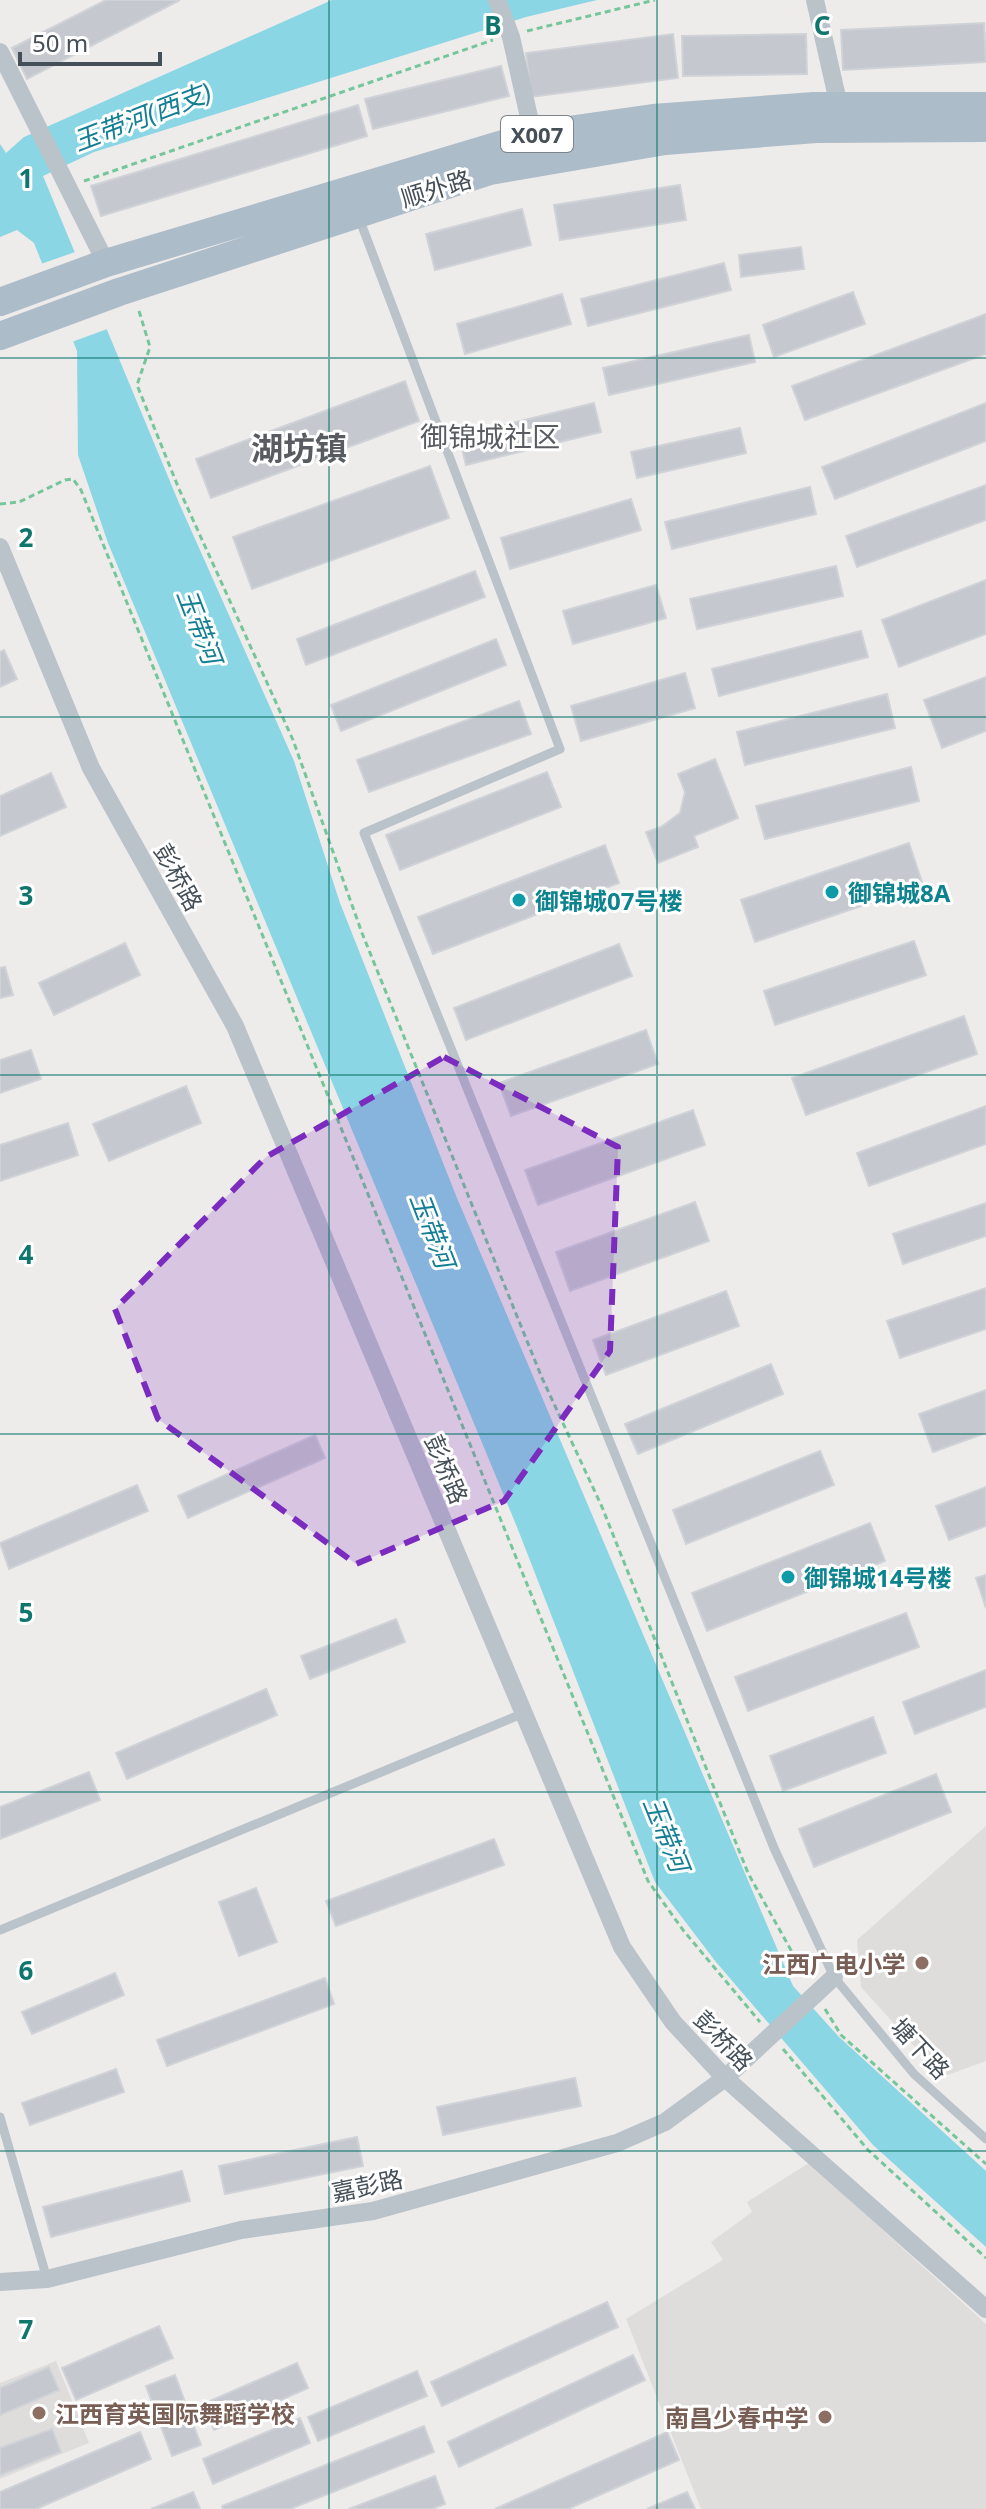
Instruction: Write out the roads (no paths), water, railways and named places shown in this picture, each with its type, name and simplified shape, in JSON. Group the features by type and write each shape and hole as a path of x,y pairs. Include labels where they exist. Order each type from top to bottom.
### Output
{"main road":[{"name":"顺外路","path":"7,300 106,263 533,135 653,118 839,106 986,106"},
{"name":"顺外路","path":"10,332 126,290 490,171 665,141 816,129 986,128"}],"street":[{"path":"497,0 533,135"},
{"path":"815,0 839,106"},
{"path":"0,52 106,263"},
{"name":"彭桥路","path":"0,547 91,768 235,1026 622,1947 673,2022 725,2078 986,2309"},
{"name":"嘉彭路","path":"0,2282 47,2279 241,2230 373,2211 617,2143 665,2122 725,2078 822,1986"}],"lane":[{"name":"塘下路","path":"357,213 560,749 364,833 774,1848 822,1986 986,2139"},
{"path":"0,1930 524,1713"},
{"path":"0,2117 47,2279"}],"water":[{"path":"332,0 597,0 526,17 94,152 43,176 179,503 294,761 340,903 457,1198 793,1986 839,2037 986,2171 986,2247 873,2145 716,1962 655,1882 517,1527 108,543 78,455 77,351 34,243 17,230 0,237 0,144 6,153 24,137"}],"place":[{"name":"御锦城8A","path":"832,892"},
{"name":"御锦城07号楼","path":"519,900"},
{"name":"御锦城14号楼","path":"788,1577"},
{"name":"江西广电小学","path":"922,1963"},
{"name":"江西育英国际舞蹈学校","path":"39,2413"},
{"name":"南昌少春中学","path":"825,2417"}],"district":[{"name":"御锦城社区","path":"490,436"},
{"name":"湖坊镇","path":"299,447"}],"water label":[{"name":"玉带河(西支)","path":"142,116"},
{"name":"玉带河","path":"200,626"},
{"name":"玉带河","path":"433,1230"},
{"name":"玉带河","path":"667,1834"}]}
